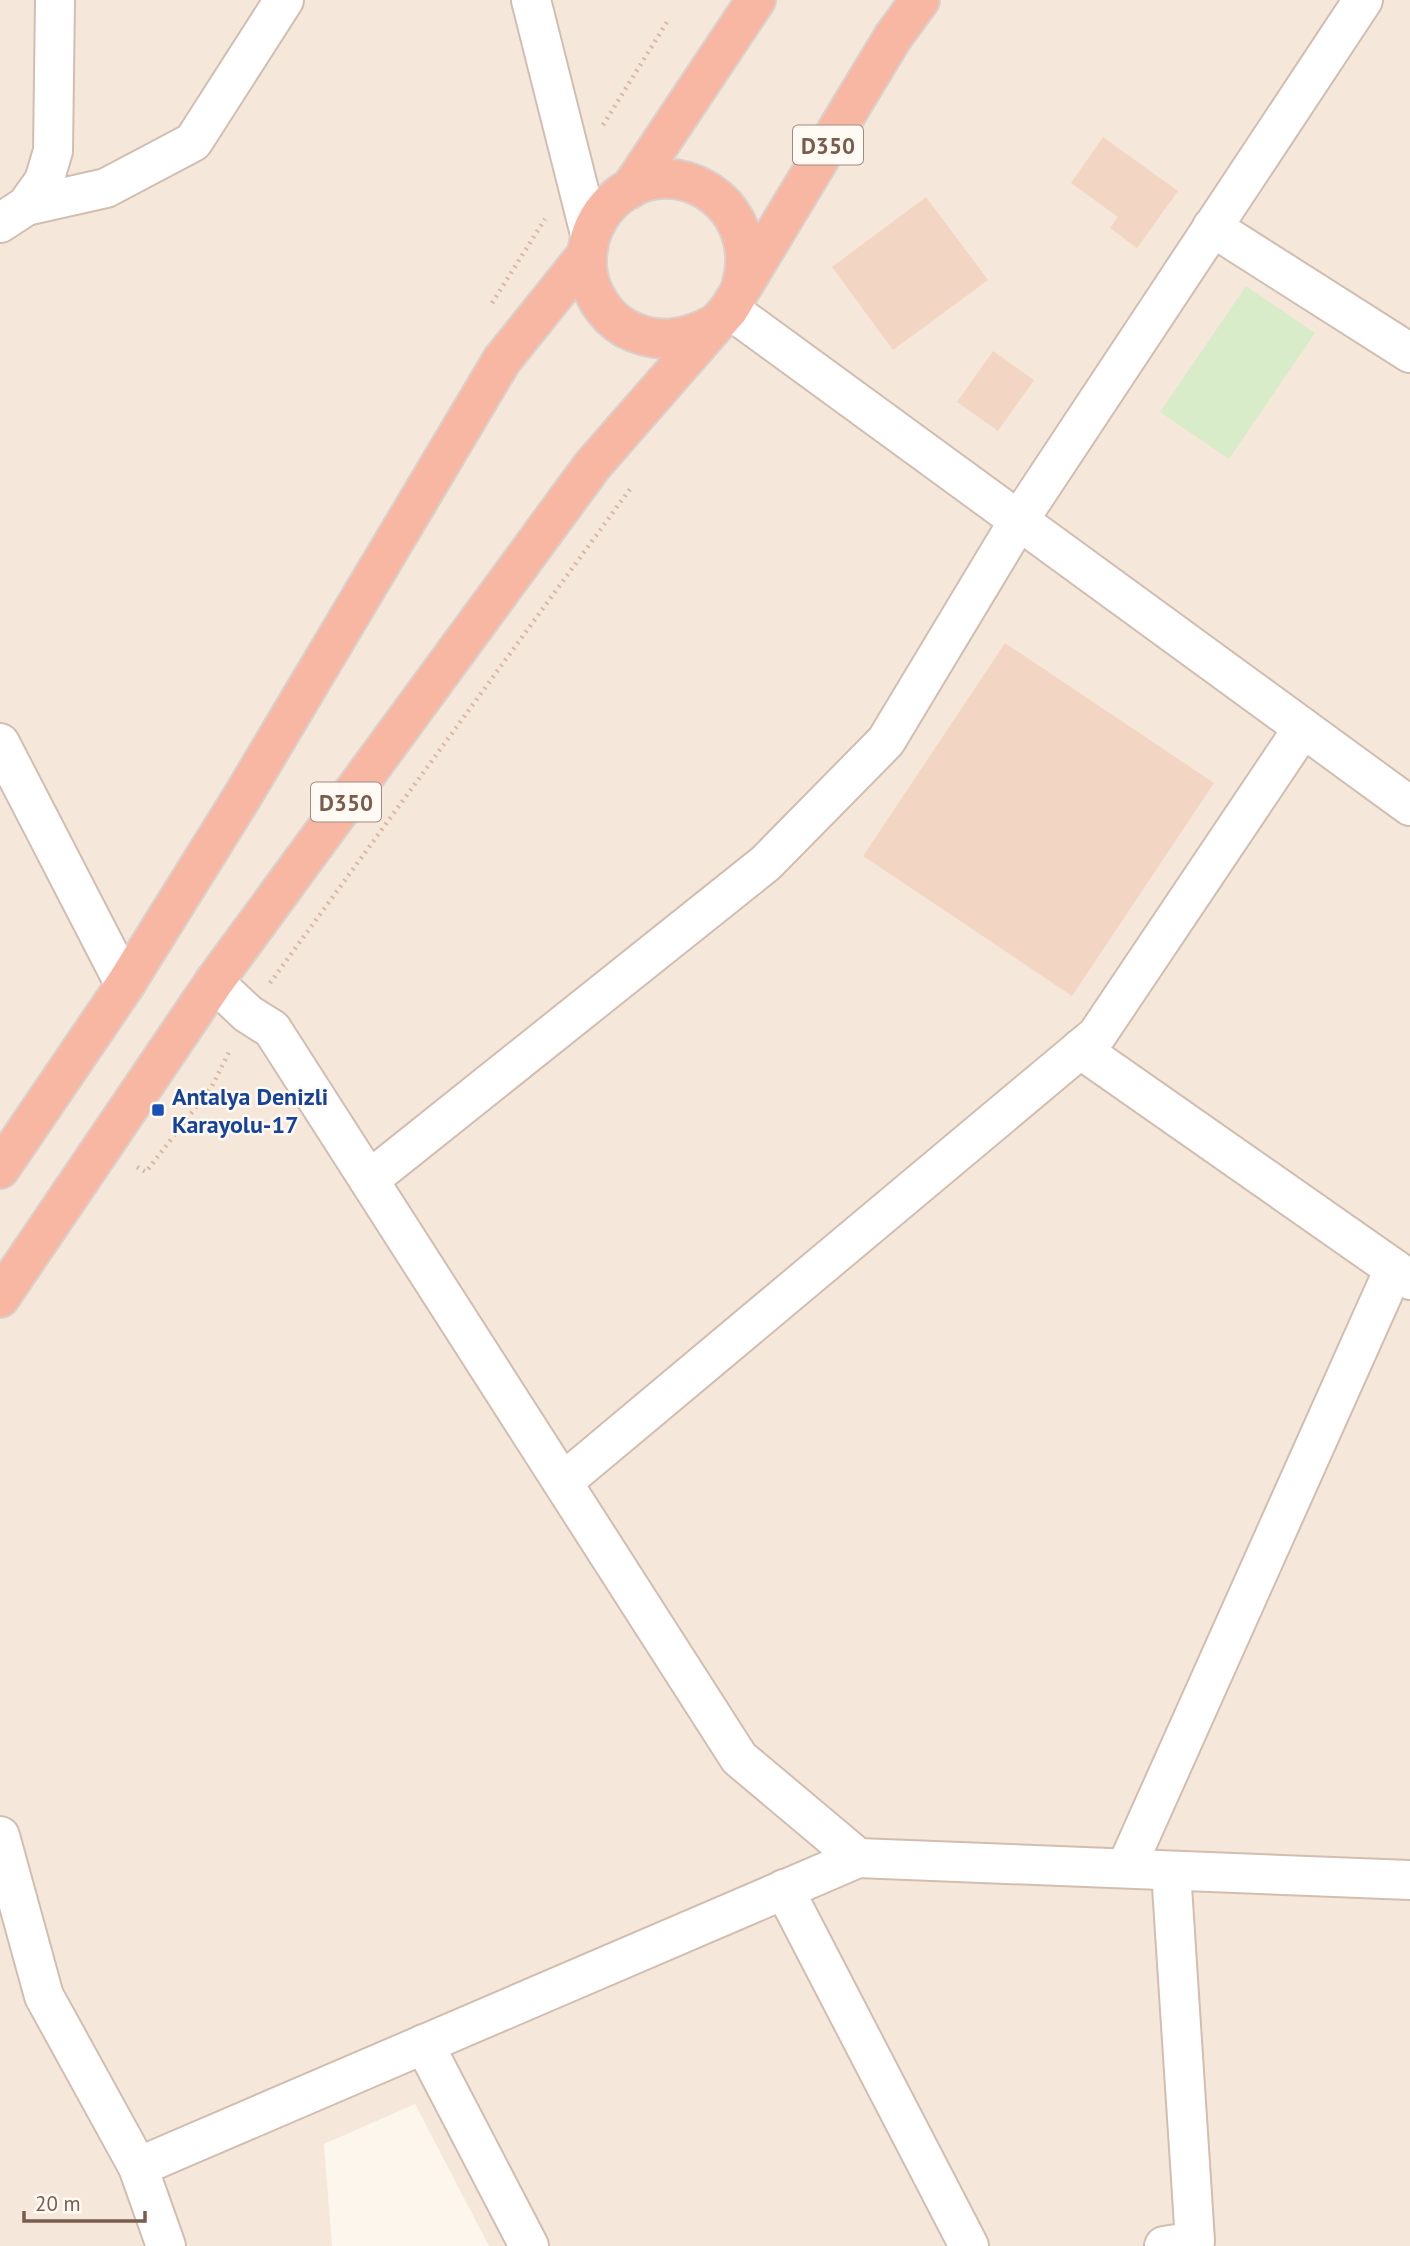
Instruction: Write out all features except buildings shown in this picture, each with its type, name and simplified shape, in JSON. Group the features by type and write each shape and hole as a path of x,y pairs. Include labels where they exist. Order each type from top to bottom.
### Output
{"highway":[{"path":"630,188 756,0"},
{"name":"D350","path":"0,1298 214,982 592,467 728,309 893,37 920,0"},
{"path":"0,1169 125,985 242,797 502,360 588,244 601,215 614,200 630,188 648,181 678,180 706,189 721,201 734,217 744,244 745,274 728,309 697,334 657,340 637,334 619,324 604,310 594,293 588,273 588,244"}],"street":[{"path":"13,214 44,181 53,151 55,0"},
{"path":"13,214 106,188 193,142 284,0"},
{"path":"531,0 575,172 588,244"},
{"path":"369,1180 766,863 886,741 1019,520 1363,0"},
{"path":"1212,227 1410,353"},
{"path":"728,309 1410,806"},
{"path":"563,1482 1097,1035 1303,728"},
{"path":"0,743 125,985"},
{"path":"214,982 248,1014 272,1029 739,1758 858,1858"},
{"path":"1080,1049 1402,1274 1126,1868"},
{"path":"0,1836 44,1996 138,2167 166,2246"},
{"path":"138,2167 858,1858 1410,1880"},
{"path":"1164,2246 1195,2241 1171,1871"},
{"path":"785,1889 969,2246"},
{"path":"424,2044 529,2246"}],"path":[{"path":"575,172 667,22"},
{"path":"135,1165 146,1172 212,1086 248,1014 631,487"}],"shaded area":[{"path":"0,0 1410,0 1410,2246 489,2246 415,2104 324,2144 332,2246 0,2246"}],"green space":[{"path":"1246,286 1315,333 1229,459 1160,412"}],"place":[{"name":"Antalya Denizli Karayolu-17","path":"158,1110"}]}
